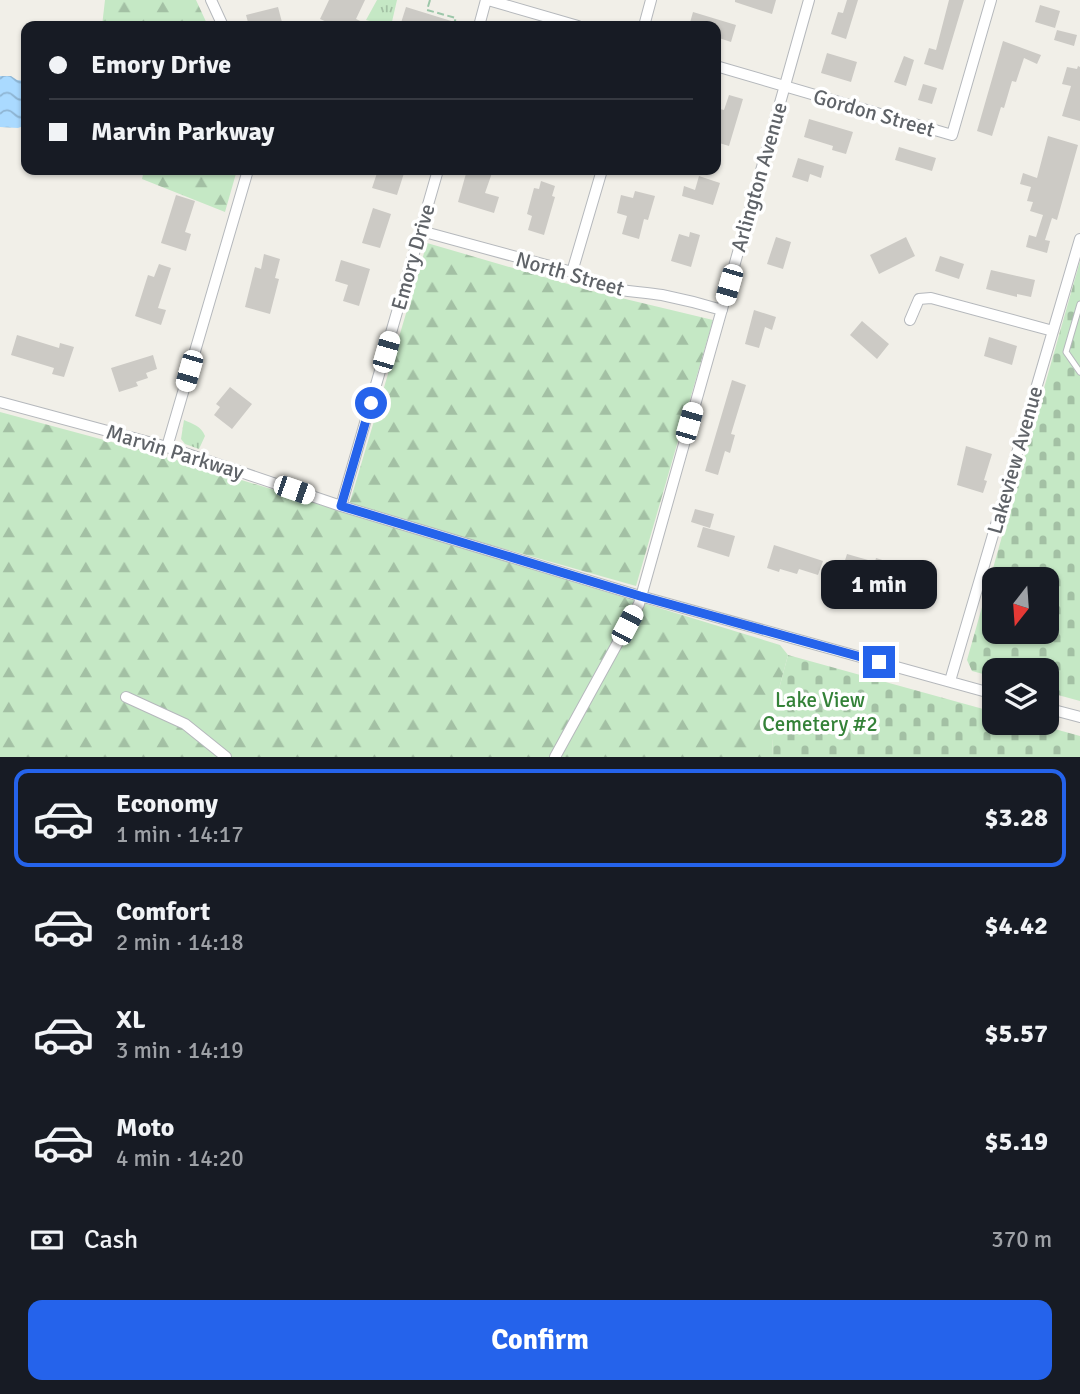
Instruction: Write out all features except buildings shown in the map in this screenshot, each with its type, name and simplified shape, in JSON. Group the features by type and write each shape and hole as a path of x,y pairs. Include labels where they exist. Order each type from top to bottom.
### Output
{"street":[{"path":"211,0 221,21"},
{"path":"481,21 487,0 560,21"},
{"path":"645,21 651,0"},
{"name":"Arlington Avenue","path":"555,757 639,604 809,0"},
{"name":"Gordon Street","path":"721,67 952,135 991,0"},
{"path":"167,447 247,175"},
{"name":"Emory Drive","path":"341,506 437,175"},
{"path":"572,272 601,175"},
{"name":"North Street","path":"421,231 572,272 593,283 624,292 670,297 722,310"},
{"name":"Lakeview Avenue","path":"950,681 1080,239"},
{"path":"910,320 918,301 931,298 1053,331"},
{"name":"Marvin Parkway","path":"0,402 167,447 341,506 640,596 982,690"},
{"path":"126,697 185,724 226,757"},
{"path":"1059,710 1079,714"}],"lane":[{"path":"1080,304 1066,352 1080,372"}],"path":[{"path":"430,0 427,10 456,18 455,21"}],"green space":[{"path":"105,0 196,0 206,21 103,21"},
{"path":"377,0 397,0 392,21 366,20"},
{"path":"143,175 236,175 225,212 142,179"},
{"path":"427,243 592,291 713,320 636,586 349,505"},
{"path":"1080,261 1080,701 1059,695 1059,658 982,658 982,674 972,671 967,660 982,607 982,644 1059,644 1059,567 993,567"},
{"path":"0,412 160,455 780,645 788,655 771,719 773,757 0,757"},
{"path":"184,420 196,426 205,436 199,449 185,444 181,439"},
{"name":"Lake View Cemetery #2","path":"788,655 982,709 982,735 1059,735 1059,730 1080,736 1080,757 773,757 771,719"}],"water":[{"path":"0,76 11,76 21,80 21,127 0,127"}],"route":[{"path":"371,403 341,506 640,596 879,662"}]}
